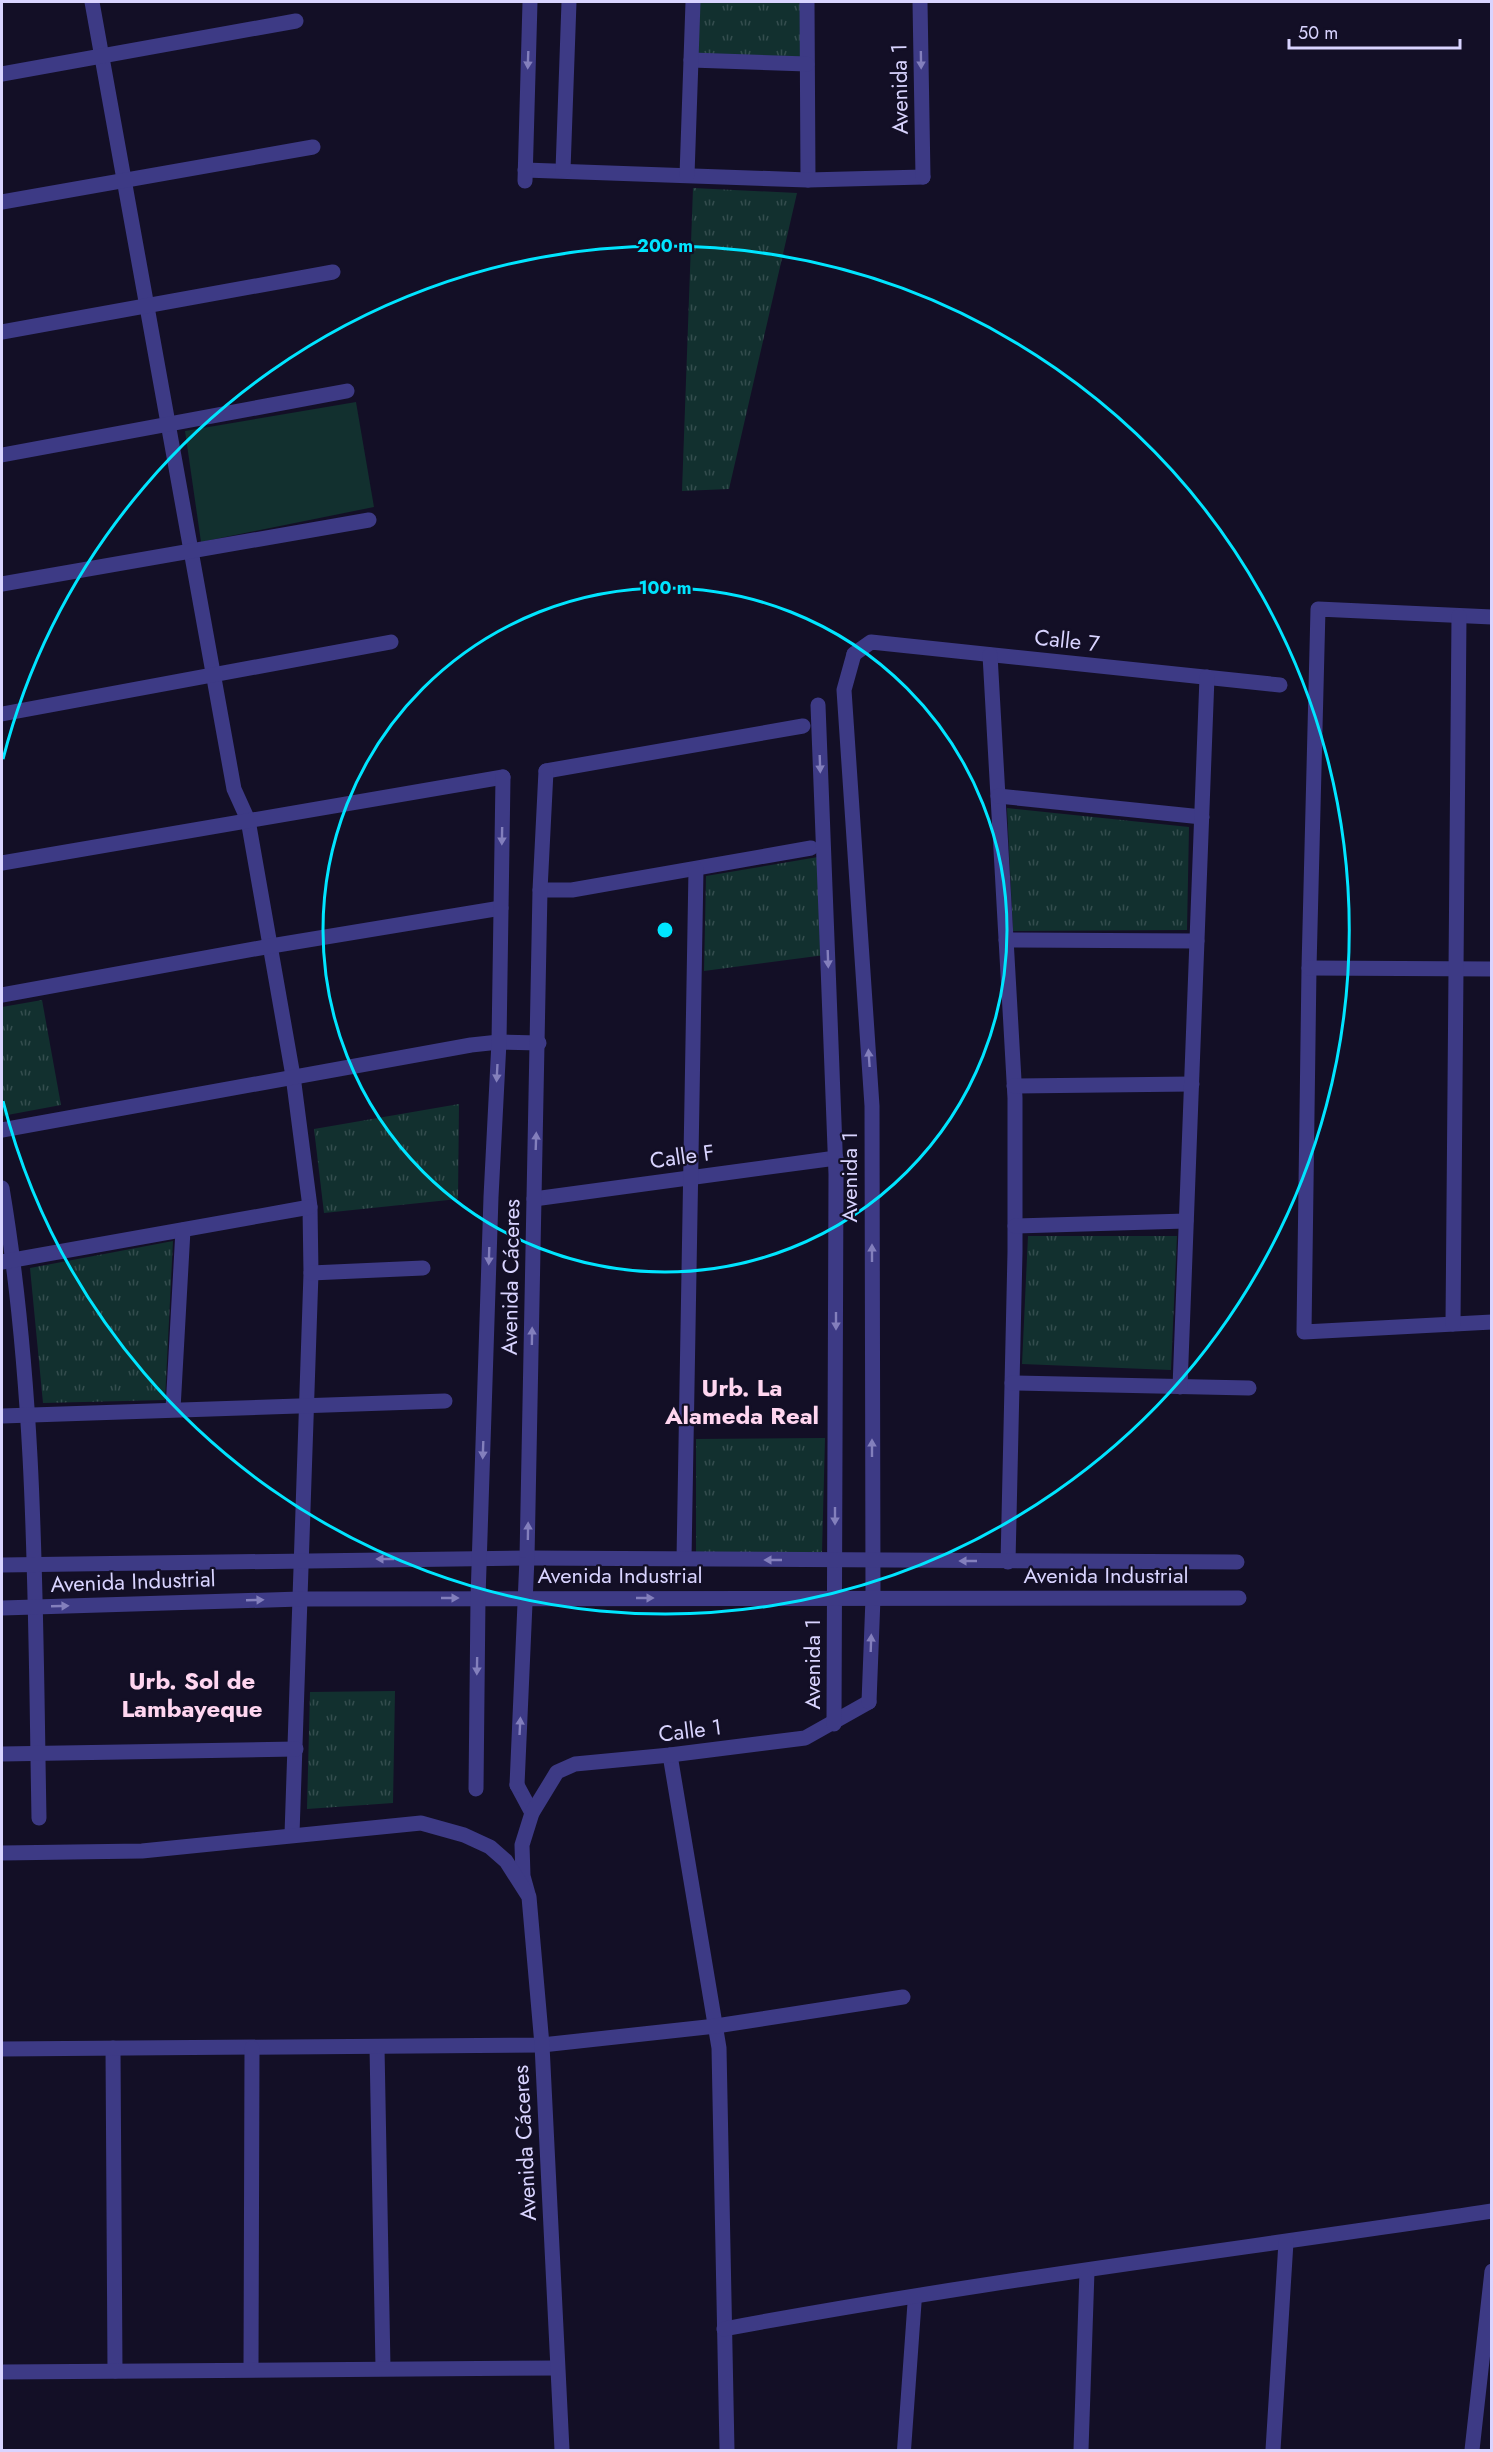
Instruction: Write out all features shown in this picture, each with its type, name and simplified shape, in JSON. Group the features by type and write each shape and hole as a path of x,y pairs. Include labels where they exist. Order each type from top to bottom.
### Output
{"street":[{"path":"2,1853 142,1851 292,1834 311,1273 310,1208 293,1076 271,946 248,820 234,789 92,2"},
{"path":"530,2 525,175 563,170 808,180 807,2"},
{"path":"563,170 569,2"},
{"path":"687,175 693,2"},
{"name":"Avenida 1","path":"808,180 923,177 920,2"},
{"path":"2,74 296,21"},
{"path":"691,60 807,64"},
{"path":"2,202 313,147"},
{"path":"2,332 333,272"},
{"path":"2,455 347,391"},
{"path":"2,584 369,520"},
{"path":"1491,617 1318,609 1309,968 1304,1332 1491,1322"},
{"path":"1453,1324 1459,616"},
{"path":"2,714 391,642"},
{"name":"Calle 7","path":"854,654 871,642 1280,685"},
{"name":"Avenida 1","path":"854,654 844,690 872,1106 873,1598 869,1702"},
{"path":"990,655 1014,1086 1016,1226 1008,1562"},
{"path":"1180,1387 1207,677"},
{"name":"Avenida 1","path":"818,705 836,1158 834,1724"},
{"name":"Avenida Cáceres","path":"532,1814 517,1785 526,1598 539,1043 540,890 546,771 803,726"},
{"name":"Avenida Cáceres","path":"248,820 503,777 499,1042 491,1197 478,1598 476,1789"},
{"path":"998,796 1202,817"},
{"path":"2,863 248,820"},
{"path":"540,890 572,890 811,848"},
{"path":"684,1559 696,869"},
{"path":"2,995 271,946 501,908"},
{"path":"1006,940 1197,941"},
{"path":"1309,968 1491,969"},
{"path":"2,1130 293,1076 499,1042 539,1043"},
{"path":"1014,1086 1192,1084"},
{"name":"Calle F","path":"534,1199 836,1158"},
{"path":"2,1188 8,1261 29,1415 35,1564 39,1818"},
{"path":"8,1261 310,1208"},
{"path":"1016,1226 1186,1221"},
{"path":"173,1409 183,1230"},
{"path":"311,1273 423,1268"},
{"path":"1012,1383 1249,1388"},
{"path":"2,1416 445,1401"},
{"name":"Avenida Industrial","path":"2,1565 527,1558 1237,1562"},
{"name":"Avenida Industrial","path":"2,1608 300,1599 1239,1598"},
{"name":"Calle 1","path":"529,1897 523,1876 522,1845 532,1814 557,1772 575,1764 805,1738 834,1724 869,1702"},
{"path":"2,1754 296,1749"},
{"path":"670,1755 717,2026 727,2451"},
{"name":"Avenida Cáceres","path":"292,1834 421,1823 464,1835 490,1847 506,1861 529,1897 542,2045 562,2451"},
{"path":"2,2049 542,2045 717,2026 903,1997"},
{"path":"377,2047 383,2368"},
{"path":"113,2048 115,2371"},
{"path":"251,2369 252,2048"},
{"path":"724,2329 915,2296 1491,2211"},
{"path":"1273,2451 1286,2242"},
{"path":"1081,2451 1087,2271"},
{"path":"1472,2451 1488,2342 1491,2271"},
{"path":"2,2372 557,2368"}],"lane":[{"path":"904,2451 915,2296"}],"green space":[{"path":"700,2 800,2 800,59 697,55"},
{"path":"693,188 797,193 729,489 682,491"},
{"path":"356,402 374,507 201,542 185,431"},
{"path":"1007,808 1189,827 1187,930 1013,931"},
{"path":"818,857 825,955 704,971 706,876"},
{"path":"42,1000 61,1105 2,1116 2,1007"},
{"path":"459,1104 458,1199 324,1213 314,1129"},
{"path":"1028,1236 1177,1236 1171,1370 1022,1364"},
{"path":"173,1241 165,1400 43,1403 30,1268"},
{"path":"825,1438 822,1552 696,1552 696,1439"},
{"path":"395,1691 393,1803 307,1809 310,1692"}],"district":[{"name":"Urb. La Alameda Real","path":"742,1402"},
{"name":"Urb. Sol de Lambayeque","path":"192,1695"}]}
